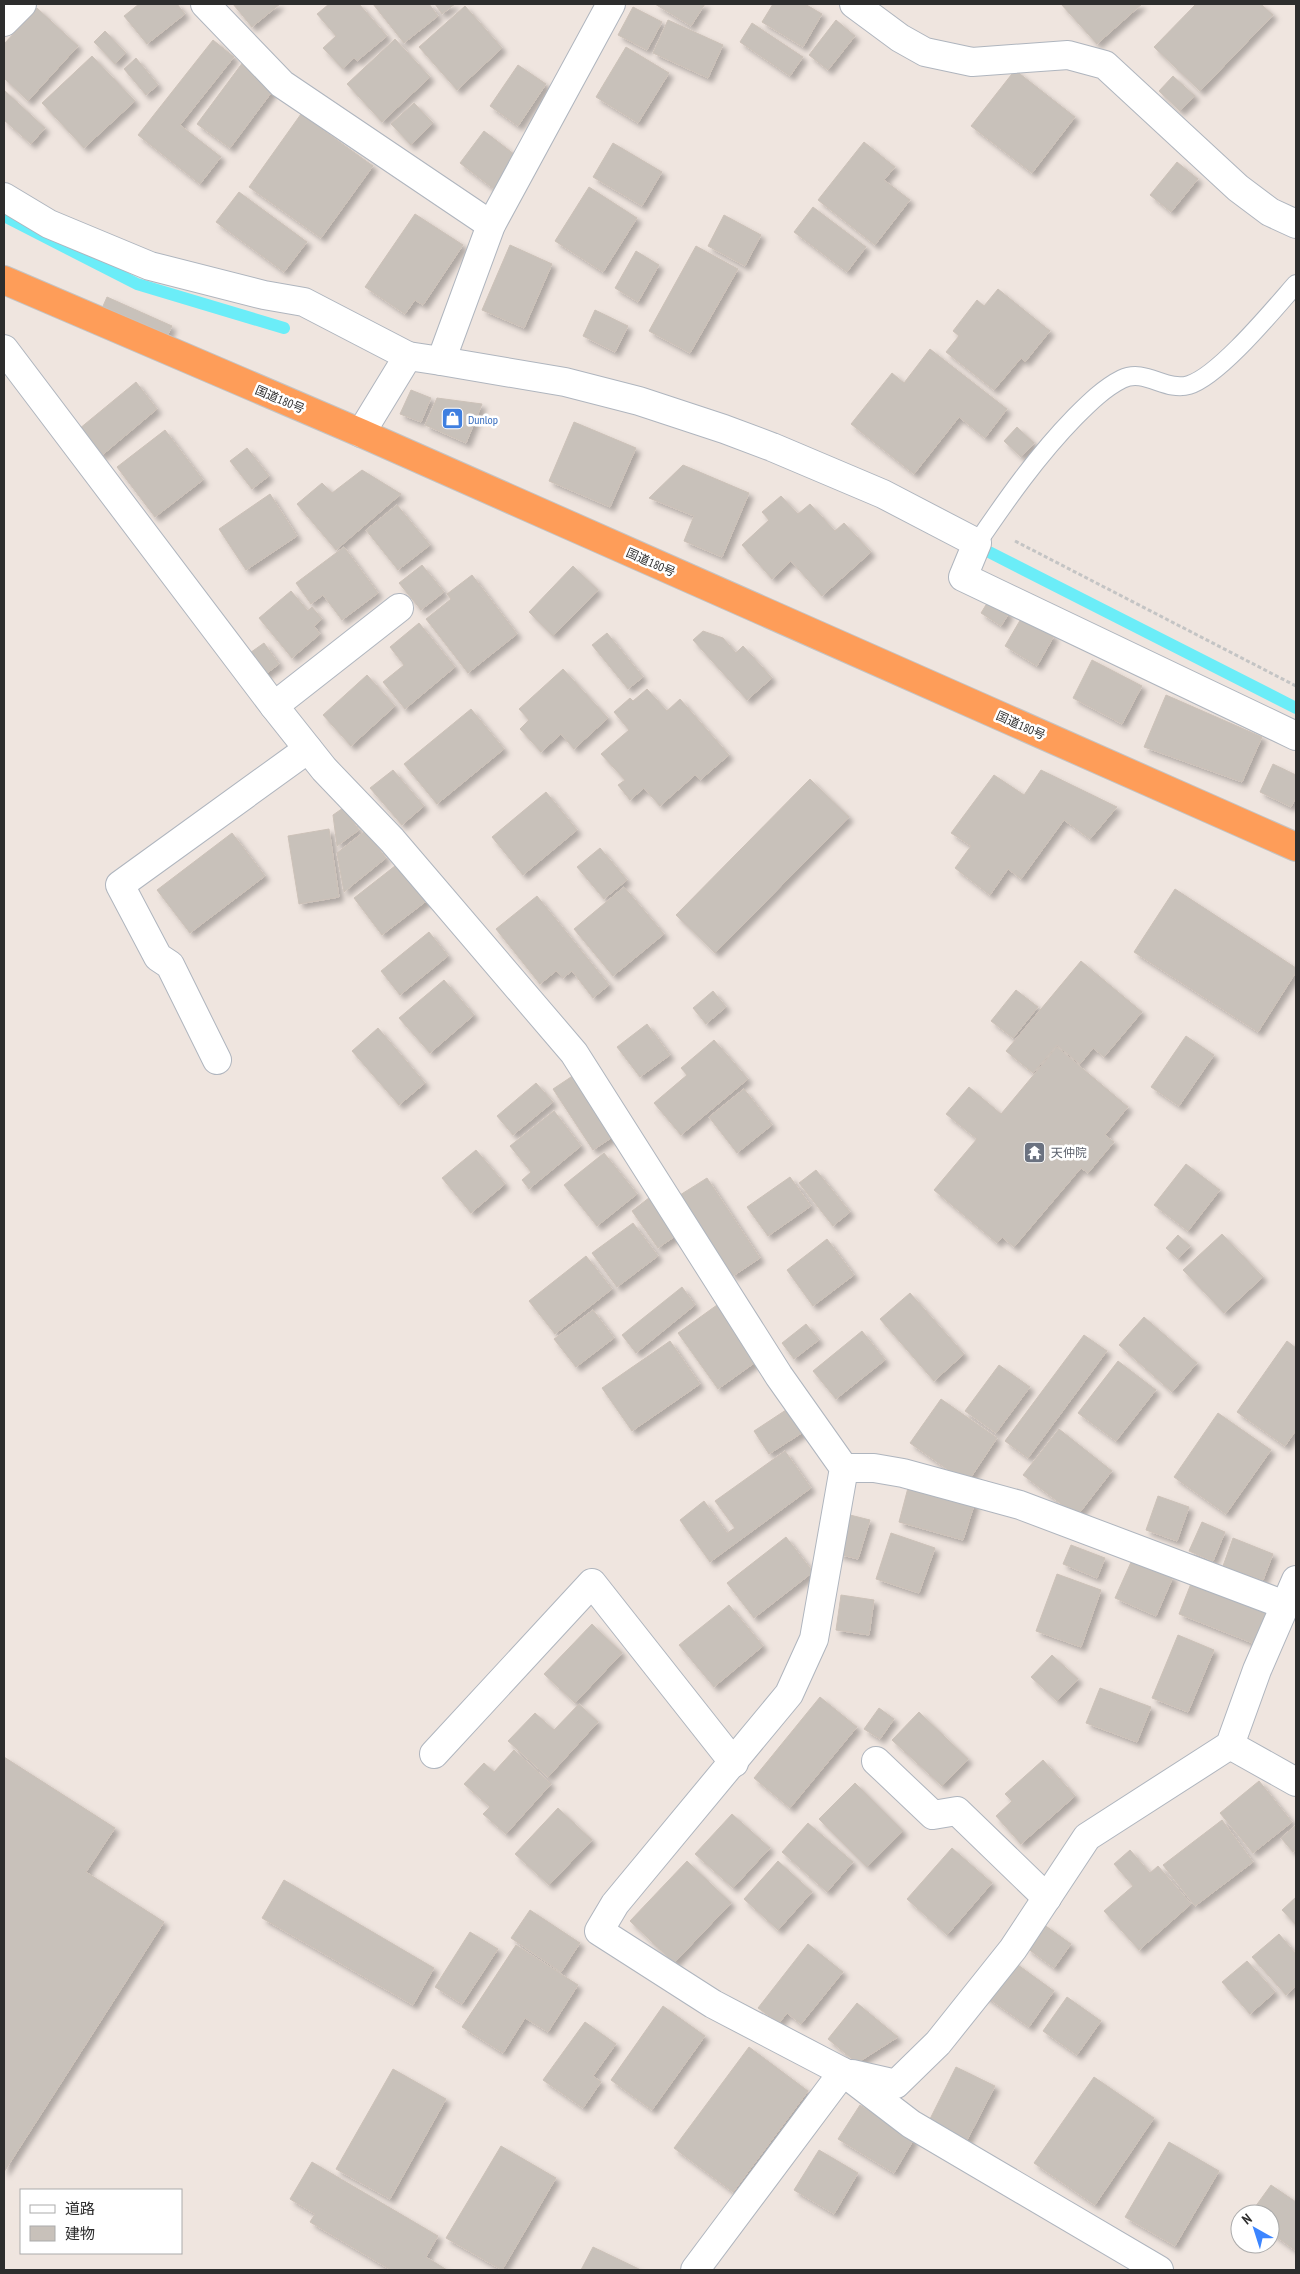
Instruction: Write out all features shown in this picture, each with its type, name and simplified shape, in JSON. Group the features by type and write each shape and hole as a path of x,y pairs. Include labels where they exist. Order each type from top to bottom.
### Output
{"highway":[{"name":"国道180号","path":"4,280 361,433 1296,847"}],"street":[{"path":"4,22 22,4"},
{"path":"205,4 282,84 492,225"},
{"path":"441,361 492,225 612,4"},
{"path":"854,4 900,38 925,52 972,62 1068,56 1105,65 1238,188 1270,212 1296,224"},
{"path":"4,197 49,224 150,266 264,295 304,302 408,356 565,382 639,401 772,447 982,535 963,577 1296,736"},
{"path":"4,349 324,770 392,840 574,1052 779,1376 844,1468 814,1639 789,1694 734,1763 621,1897 599,1931 713,2004 843,2072 911,2124 1160,2270"},
{"path":"361,433 408,356"},
{"path":"274,706 399,608"},
{"path":"217,1060 170,965 158,957 120,885 308,749"},
{"path":"844,1468 874,1468 903,1473 1020,1505 1285,1605"},
{"path":"843,2072 896,2084 938,2043 1014,1949 1087,1838 1230,1744 1257,1670 1296,1580"},
{"path":"434,1754 592,1583 734,1763"},
{"path":"1230,1744 1296,1782"},
{"path":"876,1761 933,1815 957,1811 1047,1898"},
{"path":"695,2270 843,2072"}],"lane":[{"path":"982,535 1046,447 1088,404 1108,387 1125,378 1140,375 1167,384 1188,385 1206,375 1236,350 1296,284"}],"path":[{"path":"982,535 1296,686"}],"building":[{"path":"139,4 177,4 185,14 147,44 124,16"},
{"path":"233,4 280,4 252,27"},
{"path":"329,4 359,4 387,36 357,61 354,58 343,69 323,48 336,36 317,14"},
{"path":"373,4 429,4 438,16 404,43"},
{"path":"435,4 455,4 442,14"},
{"path":"655,4 705,4 691,26"},
{"path":"773,4 805,4 822,14 803,47 762,22"},
{"path":"1061,4 1142,4 1097,44"},
{"path":"1196,4 1261,4 1273,15 1200,91 1154,47"},
{"path":"465,6 502,48 457,90 419,47"},
{"path":"633,7 662,22 647,50 618,35"},
{"path":"37,8 78,46 28,101 4,78 4,44"},
{"path":"668,20 723,45 708,78 653,53"},
{"path":"836,20 855,36 828,70 809,55"},
{"path":"752,23 803,57 790,76 740,42"},
{"path":"105,31 126,53 115,64 94,42"},
{"path":"395,39 430,77 382,122 347,84"},
{"path":"213,40 234,57 180,125 221,157 200,184 138,135"},
{"path":"626,47 669,73 638,123 596,97"},
{"path":"92,56 135,101 84,148 42,103"},
{"path":"136,58 158,85 146,95 124,69"},
{"path":"243,62 277,85 230,148 197,124"},
{"path":"518,65 546,84 518,126 490,106"},
{"path":"1015,70 1075,117 1032,173 971,126"},
{"path":"1173,76 1195,96 1180,111 1159,91"},
{"path":"4,90 45,128 31,144 4,120"},
{"path":"414,103 433,123 411,145 391,124"},
{"path":"301,114 373,166 321,238 249,187"},
{"path":"484,131 523,161 499,193 460,163"},
{"path":"864,142 895,167 884,180 910,200 875,245 818,200"},
{"path":"613,143 662,172 642,206 593,177"},
{"path":"1177,162 1198,179 1171,212 1150,195"},
{"path":"589,187 637,218 603,272 555,241"},
{"path":"239,192 307,242 284,272 216,222"},
{"path":"813,207 866,247 847,272 794,232"},
{"path":"415,214 463,245 423,305 415,300 405,314 365,287"},
{"path":"724,215 761,235 745,266 708,246"},
{"path":"510,245 552,264 524,328 482,310"},
{"path":"696,246 738,269 690,353 649,331"},
{"path":"636,251 659,265 638,302 615,288"},
{"path":"998,289 1050,331 1025,362 1021,358 994,390 946,352 959,336 953,331 977,300 984,306"},
{"path":"107,297 172,326 165,341 100,313"},
{"path":"595,310 628,326 615,352 583,336"},
{"path":"930,349 1007,409 985,438 959,417 914,474 851,424 892,373 904,383"},
{"path":"136,382 157,409 101,456 79,429"},
{"path":"411,390 431,398 421,422 400,414"},
{"path":"437,398 482,404 466,443 425,425"},
{"path":"574,422 636,448 610,507 549,481"},
{"path":"1017,427 1034,443 1021,457 1004,441"},
{"path":"165,430 203,480 155,517 117,467"},
{"path":"247,448 269,476 252,489 230,461"},
{"path":"683,465 749,493 722,557 684,541 694,516 649,498"},
{"path":"362,470 401,494 336,550 297,504 322,483 332,493"},
{"path":"270,494 297,536 246,570 219,529"},
{"path":"781,496 798,514 810,504 835,531 844,523 871,552 822,596 791,561 772,579 742,545 769,520 762,512"},
{"path":"397,505 430,545 398,570 366,530"},
{"path":"344,547 378,593 342,620 323,595 311,604 296,583"},
{"path":"422,565 444,592 421,610 399,583"},
{"path":"573,566 598,590 553,636 529,612"},
{"path":"472,575 517,634 468,673 426,619 451,599 447,594"},
{"path":"291,591 308,611 312,607 322,619 314,626 320,634 292,658 259,618"},
{"path":"989,600 1009,613 1001,626 981,613"},
{"path":"1022,617 1054,636 1037,666 1005,646"},
{"path":"419,623 455,667 405,709 383,682 404,665 390,647"},
{"path":"703,631 723,638 736,653 743,646 772,678 747,700 693,640"},
{"path":"607,633 643,677 628,689 592,645"},
{"path":"264,643 279,664 263,676 247,655"},
{"path":"1092,660 1142,686 1122,724 1073,698"},
{"path":"563,669 608,718 574,749 561,734 541,752 520,729 529,720 519,709"},
{"path":"367,675 395,706 351,746 323,715"},
{"path":"647,689 667,711 680,699 729,755 700,780 695,775 660,806 644,788 630,800 618,785 625,780 601,754 629,730 614,712 630,698 633,701"},
{"path":"1166,695 1262,737 1242,782 1144,747"},
{"path":"471,709 504,749 437,804 404,764"},
{"path":"1273,764 1296,775 1296,797 1291,807 1260,792"},
{"path":"393,770 424,806 402,825 370,788"},
{"path":"1041,770 1117,807 1090,839 1064,820 1021,879 1008,869 990,895 955,868 971,846 951,833 994,775 1024,795"},
{"path":"810,779 849,817 715,953 676,915"},
{"path":"546,792 577,830 523,875 492,837"},
{"path":"343,808 359,830 337,846 333,815"},
{"path":"329,829 339,897 299,904 288,836"},
{"path":"365,831 386,858 344,892 337,853"},
{"path":"232,833 265,876 190,933 157,890"},
{"path":"600,848 627,880 604,899 577,867"},
{"path":"400,862 429,899 382,935 354,898"},
{"path":"624,887 664,934 613,976 574,929"},
{"path":"1175,889 1296,968 1296,972 1258,1032 1134,952"},
{"path":"537,896 609,985 593,998 572,971 563,978 556,971 540,984 496,929"},
{"path":"429,932 448,956 400,995 381,971"},
{"path":"1081,961 1142,1012 1104,1057 1093,1048 1080,1064 1057,1045 1033,1073 1006,1051"},
{"path":"444,980 474,1015 430,1053 399,1018"},
{"path":"1016,990 1038,1007 1013,1038 991,1021"},
{"path":"713,991 726,1007 706,1024 693,1008"},
{"path":"647,1024 670,1055 640,1077 617,1047"},
{"path":"378,1028 425,1083 399,1105 352,1051"},
{"path":"1186,1036 1214,1055 1179,1106 1151,1087"},
{"path":"714,1040 748,1079 681,1135 654,1103 687,1075 681,1068"},
{"path":"1057,1047 1128,1107 1105,1135 1114,1142 1088,1173 1081,1168 1014,1247 1002,1237 997,1243 934,1190 977,1139 946,1114 969,1087 1001,1114"},
{"path":"577,1073 617,1134 593,1150 553,1089"},
{"path":"536,1083 553,1102 513,1135 497,1116"},
{"path":"744,1089 772,1125 737,1153 709,1117"},
{"path":"554,1111 581,1146 529,1189 522,1180 531,1172 510,1146"},
{"path":"476,1150 505,1184 471,1213 442,1178"},
{"path":"604,1153 637,1194 597,1226 564,1185"},
{"path":"1186,1164 1220,1190 1188,1231 1154,1205"},
{"path":"816,1170 850,1212 833,1226 799,1183"},
{"path":"790,1177 811,1206 768,1236 747,1207"},
{"path":"707,1178 760,1258 733,1276 680,1195"},
{"path":"654,1194 681,1232 658,1248 632,1211"},
{"path":"633,1223 658,1256 617,1287 592,1253"},
{"path":"1222,1234 1263,1277 1224,1313 1183,1270"},
{"path":"1178,1235 1190,1246 1178,1259 1166,1248"},
{"path":"827,1239 854,1275 813,1306 787,1270"},
{"path":"586,1256 612,1289 555,1334 529,1301"},
{"path":"682,1287 695,1305 636,1353 622,1335"},
{"path":"910,1293 964,1354 934,1381 880,1319"},
{"path":"717,1305 757,1361 718,1389 678,1333"},
{"path":"593,1310 614,1338 576,1367 554,1339"},
{"path":"1144,1317 1197,1363 1172,1392 1119,1345"},
{"path":"806,1324 819,1340 794,1359 782,1343"},
{"path":"862,1331 885,1360 836,1399 813,1371"},
{"path":"1084,1335 1107,1351 1028,1458 1005,1441"},
{"path":"670,1341 700,1384 632,1431 602,1388"},
{"path":"1287,1341 1296,1348 1296,1430 1285,1446 1237,1412"},
{"path":"1118,1361 1156,1390 1116,1441 1078,1413"},
{"path":"999,1365 1030,1387 996,1433 965,1411"},
{"path":"941,1399 997,1438 967,1483 910,1443"},
{"path":"792,1406 808,1429 769,1454 754,1431"},
{"path":"1218,1413 1271,1450 1226,1514 1174,1477"},
{"path":"1059,1429 1112,1471 1077,1516 1023,1475"},
{"path":"785,1451 811,1488 710,1562 680,1520 704,1501 727,1533 735,1528 715,1501"},
{"path":"909,1484 975,1502 963,1540 899,1522"},
{"path":"1158,1496 1189,1507 1177,1541 1146,1530"},
{"path":"850,1515 870,1520 858,1559 838,1554"},
{"path":"1202,1522 1225,1532 1213,1561 1189,1551"},
{"path":"891,1533 935,1548 919,1593 876,1579"},
{"path":"786,1537 813,1572 754,1618 727,1583"},
{"path":"1233,1538 1273,1554 1263,1580 1223,1566"},
{"path":"1071,1545 1105,1558 1097,1578 1063,1564"},
{"path":"1132,1560 1173,1577 1156,1616 1115,1598"},
{"path":"1057,1574 1101,1590 1081,1647 1036,1631"},
{"path":"1194,1576 1270,1606 1255,1644 1179,1614"},
{"path":"841,1595 874,1600 869,1635 836,1630"},
{"path":"729,1605 763,1646 714,1687 679,1645"},
{"path":"592,1624 622,1653 575,1703 544,1674"},
{"path":"1178,1635 1214,1650 1188,1712 1152,1698"},
{"path":"1052,1655 1078,1679 1057,1701 1031,1677"},
{"path":"1100,1688 1151,1707 1137,1742 1086,1723"},
{"path":"820,1697 857,1727 790,1808 754,1778"},
{"path":"579,1704 598,1722 548,1777 508,1741 535,1713 554,1730"},
{"path":"879,1708 894,1719 880,1739 864,1729"},
{"path":"919,1712 968,1759 942,1786 892,1740"},
{"path":"514,1750 551,1784 506,1834 483,1814 490,1807 464,1784 484,1763 494,1772"},
{"path":"4,1757 115,1828 86,1872 164,1922 4,2172"},
{"path":"1043,1760 1075,1796 1021,1844 996,1816 1012,1801 1005,1794"},
{"path":"1259,1781 1292,1822 1253,1853 1220,1813"},
{"path":"855,1783 903,1831 867,1867 819,1819"},
{"path":"558,1808 592,1840 549,1885 515,1854"},
{"path":"732,1814 770,1848 733,1888 695,1854"},
{"path":"1222,1820 1253,1862 1195,1906 1163,1865"},
{"path":"808,1823 853,1862 827,1892 782,1852"},
{"path":"1296,1825 1296,1850 1293,1852 1281,1838"},
{"path":"952,1848 992,1883 947,1935 907,1899"},
{"path":"1130,1850 1150,1873 1158,1866 1191,1904 1139,1950 1104,1911 1133,1886 1114,1864"},
{"path":"687,1861 731,1903 674,1963 630,1921"},
{"path":"778,1861 812,1892 778,1930 744,1899"},
{"path":"284,1880 434,1968 413,2005 262,1918"},
{"path":"1296,1897 1296,1925 1282,1910"},
{"path":"530,1910 580,1943 561,1972 511,1938"},
{"path":"1043,1924 1071,1944 1054,1968 1027,1948"},
{"path":"470,1932 498,1949 462,2004 435,1987"},
{"path":"1279,1934 1296,1954 1296,1986 1286,1995 1252,1957"},
{"path":"808,1944 843,1972 801,2024 787,2013 779,2023 758,2008"},
{"path":"516,1945 578,1985 548,2032 525,2018 503,2053 462,2027"},
{"path":"1007,1957 1054,1991 1029,2027 981,1993"},
{"path":"1247,1961 1275,1992 1250,2014 1222,1982"},
{"path":"1067,1997 1101,2021 1077,2055 1043,2031"},
{"path":"857,2003 898,2037 857,2063 828,2039"},
{"path":"663,2006 705,2036 652,2110 611,2080"},
{"path":"585,2022 616,2044 593,2076 601,2082 583,2108 543,2080"},
{"path":"749,2047 808,2091 733,2192 674,2148"},
{"path":"956,2067 995,2086 965,2144 927,2125"},
{"path":"393,2069 446,2099 390,2199 336,2169"},
{"path":"1094,2077 1154,2118 1095,2205 1034,2163"},
{"path":"860,2105 914,2139 894,2173 838,2139"},
{"path":"1169,2142 1219,2171 1175,2246 1125,2217"},
{"path":"501,2146 556,2178 502,2270 446,2238"},
{"path":"819,2150 858,2173 834,2214 794,2190"},
{"path":"312,2162 438,2236 426,2257 447,2270 391,2270 310,2222 315,2214 290,2199"},
{"path":"1271,2185 1296,2202 1296,2251 1280,2239 1280,2204 1257,2204"},
{"path":"593,2247 641,2270 581,2270"}],"waterway":[{"path":"4,216 137,284 284,328"},
{"path":"989,552 1296,708"}],"place":[{"name":"Dunlop","path":"452,419"},
{"name":"天仲院","path":"1035,1152"}]}
